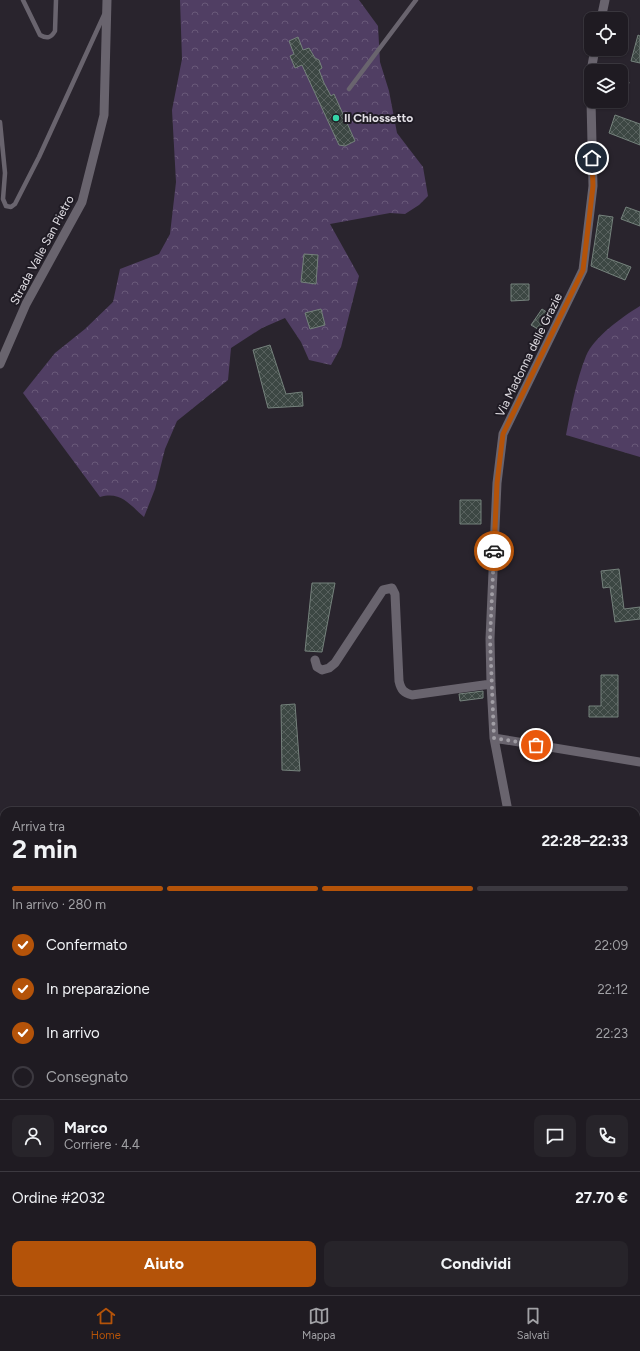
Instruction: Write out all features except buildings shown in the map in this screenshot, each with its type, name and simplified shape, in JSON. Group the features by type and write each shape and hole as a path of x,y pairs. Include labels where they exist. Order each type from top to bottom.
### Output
{"street":[{"path":"603,12 605,0"},
{"name":"Strada Valle San Pietro","path":"0,364 4,344 82,202 104,115 107,4"},
{"name":"Via Madonna delle Grazie","path":"507,807 494,738 491,684 490,639 497,483 503,434 583,270 593,186 591,108"},
{"path":"315,660 317,667 322,670 335,663 383,590 392,588 395,594 399,682 401,689 406,694 412,695 491,684"},
{"path":"494,738 640,762"}],"lane":[{"path":"22,0 40,36 45,38 49,38 55,31 56,0"},
{"path":"349,89 416,0"},
{"path":"0,122 5,173 3,199 6,206 11,207 15,204 39,157 107,4"}],"green space":[{"path":"180,0 359,0 378,26 380,62 389,91 397,133 423,167 428,196 419,205 405,214 390,213 330,224 359,276 341,347 331,365 309,360 301,342 285,318 262,328 231,348 228,380 177,421 165,449 155,489 144,517 129,503 119,497 100,497 23,393 55,353 85,329 113,302 120,269 159,254 170,234 176,182 172,110 182,59"},
{"path":"640,306 640,457 566,435 582,366 590,349 609,328"}],"way so far":[{"path":"494,551 490,639 494,738 536,745"}],"place":[{"name":"Il Chiossetto","path":"336,118"}],"route":[{"path":"494,551 497,483 503,434 583,270 593,186 592,158"}]}
